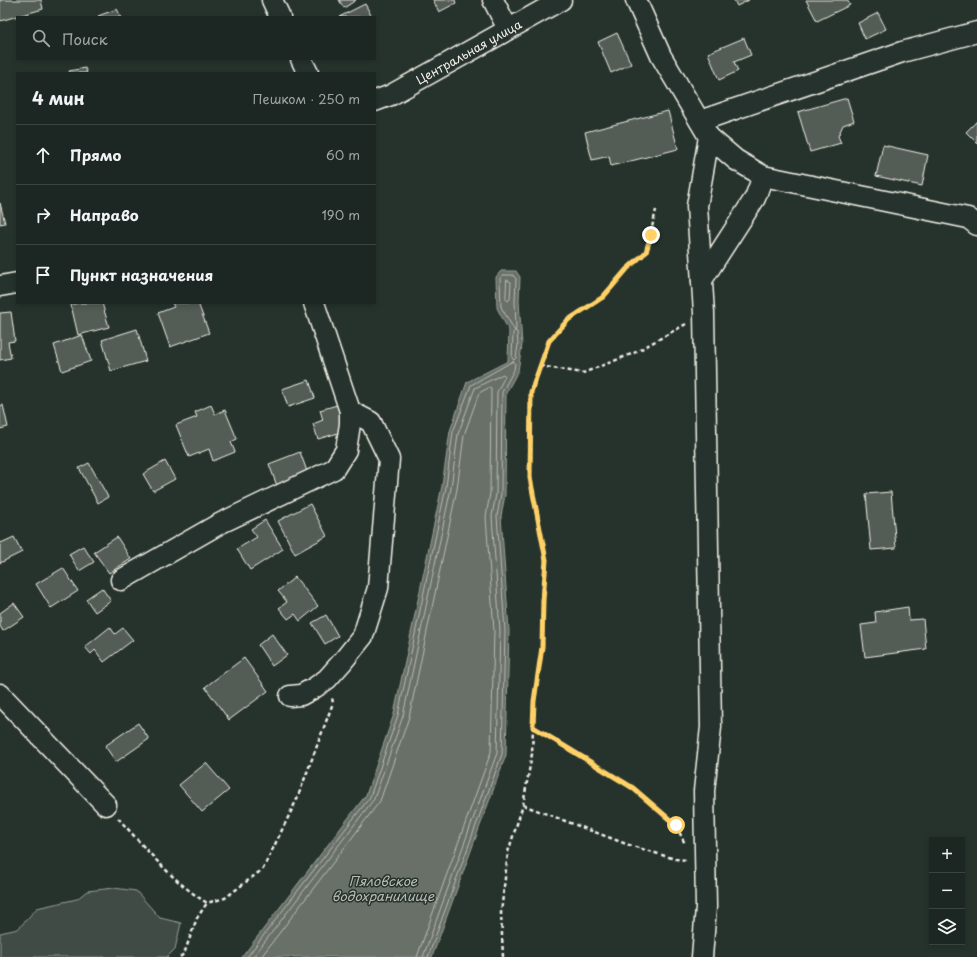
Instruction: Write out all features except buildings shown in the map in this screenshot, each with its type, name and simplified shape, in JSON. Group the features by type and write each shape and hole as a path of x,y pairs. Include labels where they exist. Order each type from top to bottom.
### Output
{"street":[{"path":"272,0 280,16"},
{"path":"493,0 508,29"},
{"name":"Центральная улица","path":"376,101 391,95 561,0"},
{"path":"636,0 661,56 705,129 736,160 763,176 968,218 977,225"},
{"path":"705,129 902,52 977,32"},
{"path":"301,60 307,72"},
{"path":"702,957 706,907 695,848 704,791 711,727 704,313 697,206 705,129"},
{"path":"702,280 755,198 763,176"},
{"path":"0,286 16,283"},
{"path":"121,580 219,524 334,469 346,450 350,424 350,411 314,304"},
{"path":"290,696 301,695 327,679 363,636 378,588 389,459 371,422 350,411"},
{"path":"0,694 106,805"}],"path":[{"path":"503,957 501,913 508,852 523,805 532,754 534,701 542,647 546,560 530,478 531,392 549,341 568,320 603,297 627,269 646,252 656,210"},
{"path":"540,366 583,373 634,353 704,313"},
{"path":"180,957 184,954 197,918 207,903 225,898 262,870 297,799 333,702 327,679"},
{"path":"523,805 629,845 675,859 693,861 695,848 676,825 633,788 533,727"},
{"path":"106,805 152,856 189,891 207,903"}],"shaded area":[{"path":"114,888 136,891 160,918 181,923 175,949 167,957 0,957 0,933 18,929 37,908 77,899 87,891"}],"water":[{"name":"Пяловское водохранилище","path":"501,271 516,271 520,277 519,301 522,345 518,371 506,393 505,495 501,516 509,631 506,755 432,957 242,957 366,795 394,714 442,486 450,431 467,382 508,361 509,331 497,308 496,277"}],"route":[{"path":"651,235 646,252 627,269 603,297 568,320 549,341 531,392 530,478 537,523 546,560 542,647 534,701 533,727 633,788 676,825"}]}
